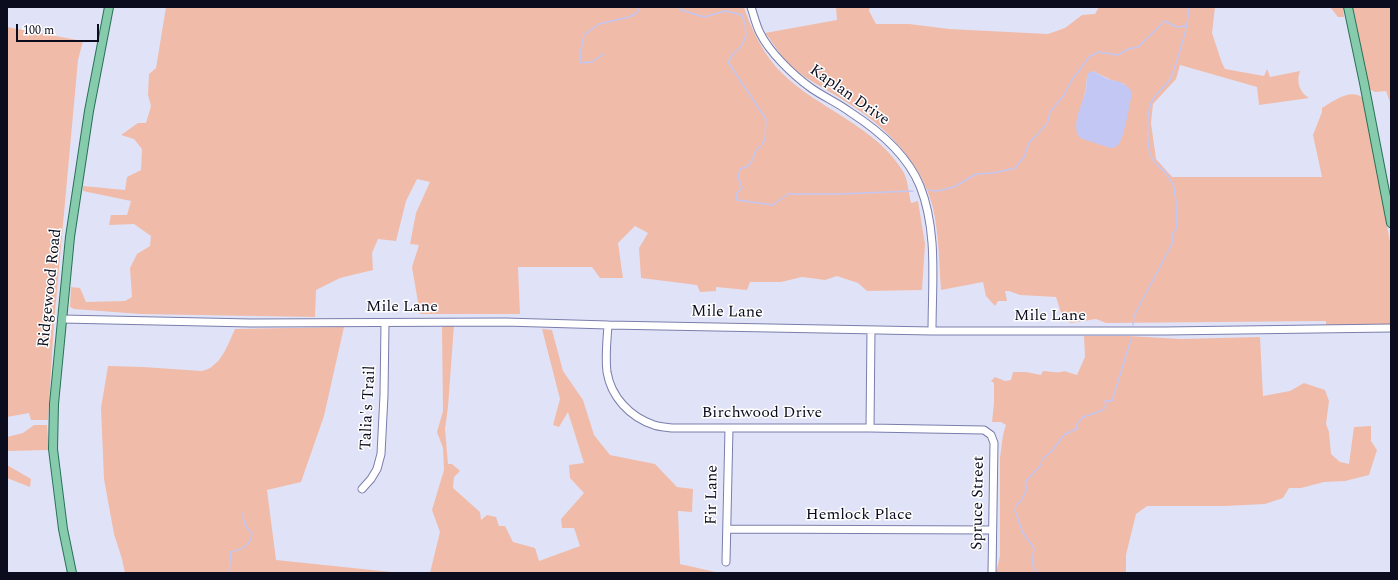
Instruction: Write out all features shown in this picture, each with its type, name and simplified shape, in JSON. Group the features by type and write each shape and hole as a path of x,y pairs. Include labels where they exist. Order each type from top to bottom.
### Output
{"main road":[{"name":"Ridgewood Road","path":"72,573 63,529 53,449 54,404 70,237 78,176 109,7"},
{"path":"1348,7 1362,70 1391,223"}],"street":[{"name":"Kaplan Drive","path":"751,7 760,33 768,46 790,71 811,88 850,111 875,129 897,151 911,170 924,197 931,232 932,330"},
{"name":"Mile Lane","path":"62,319 172,322 504,322 871,330 1165,331 1391,328"},
{"name":"Talia's Trail","path":"362,489 377,469 381,454 386,323"},
{"name":"Birchwood Drive","path":"608,325 606,357 610,384 616,396 628,410 643,421 655,426 672,428 870,428 984,430 991,435"},
{"path":"870,428 871,330"},
{"name":"Fir Lane","path":"726,562 729,428"},
{"name":"Spruce Street","path":"991,435 994,443 992,573"},
{"name":"Hemlock Place","path":"727,529 992,530"}],"shaded area":[{"path":"166,7 744,7 750,24 764,51 782,73 813,98 847,119 879,143 893,157 904,173 911,203 918,201 925,244 922,290 867,291 858,283 837,276 825,280 802,277 781,282 750,282 747,290 716,287 716,291 700,292 697,285 641,278 639,248 648,233 635,226 618,243 623,278 600,278 592,267 518,267 520,314 420,314 412,267 419,245 410,244 416,213 430,182 417,179 406,201 396,241 378,239 372,253 373,270 340,278 316,290 315,317 141,314 74,309 70,307 71,287 80,288 86,302 125,301 132,297 130,268 137,254 150,246 151,236 134,224 109,225 111,215 127,215 131,201 83,191 83,186 125,190 127,177 141,170 142,149 134,139 121,135 138,123 146,123 151,106 148,95 149,74 156,68"},
{"path":"836,7 870,7 869,11 876,24 909,24 949,29 1048,34 1065,28 1082,15 1095,14 1099,7 1215,7 1212,33 1225,69 1264,76 1267,69 1270,77 1300,71 1298,79 1299,86 1303,93 1309,98 1259,105 1257,87 1180,65 1176,79 1153,104 1151,123 1156,159 1172,177 1322,177 1313,135 1322,112 1322,108 1347,95 1353,94 1363,98 1391,247 1391,324 1326,325 1326,321 1106,323 1096,319 1071,323 1063,319 1056,297 1020,295 1005,291 1007,301 998,301 995,306 986,296 983,282 941,290 938,239 933,208 922,179 906,154 872,120 795,69 784,59 765,33 837,20","holes":["1093,71 1111,80 1125,84 1076,128 1086,88 1087,76"]},
{"path":"1330,7 1343,7 1344,17 1338,17"},
{"path":"1353,7 1391,7 1391,105 1386,91 1375,92 1369,89"},
{"path":"7,27 83,41 78,60 54,323 48,420 31,420 29,413 7,417"},
{"path":"454,325 445,429 448,464 452,464 460,471 454,477 453,488 480,512 481,520 487,515 496,517 499,526 505,526 513,542 535,548 539,561 580,546 574,528 562,528 561,519 584,493 570,478 569,465 584,463 568,412 559,427 553,425 560,399 542,329 552,330 563,371 583,400 594,435 610,455 655,464 677,487 693,489 692,512 678,511 680,564 720,573 430,573 440,532 432,510 444,470 443,448 437,432 443,411 442,327"},
{"path":"344,327 324,416 301,482 267,490 276,560 401,573 125,573 114,534 104,479 101,408 108,366 202,371 209,369 219,360 235,329"},
{"path":"1084,336 1128,336 1181,339 1260,337 1263,396 1290,391 1304,383 1325,390 1329,401 1326,424 1329,432 1331,454 1340,462 1349,464 1354,427 1371,426 1371,441 1377,450 1369,475 1345,481 1324,482 1301,488 1289,488 1283,498 1265,504 1225,506 1147,506 1136,514 1126,555 1126,573 996,573 1000,556 1000,457 1006,425 1001,422 992,422 994,383 991,381 995,377 1005,381 1011,380 1013,372 1026,372 1041,375 1043,371 1064,371 1077,375 1085,357"},
{"path":"34,425 47,425 49,450 7,451 7,437 23,433"},
{"path":"7,465 31,479 30,487 7,478"}],"water":[{"path":"1093,71 1107,79 1124,84 1129,88 1132,94 1121,140 1114,148 1080,138 1077,133 1076,127 1078,114 1086,89 1087,75"}],"waterway":[{"path":"604,54 592,62 581,63 580,54 584,35 599,24 629,17 637,13 640,7"},
{"path":"680,7 681,10 704,17 725,11 742,15 745,24 746,36 741,47 733,54 728,62 766,119 765,139 761,146 756,150 753,159 748,166 740,169 738,177 742,188 736,194 737,200 773,205 788,194 839,194 913,191"},
{"path":"1133,325 1134,316 1173,242 1172,235 1176,230 1177,201 1174,187 1166,174 1152,158 1150,153 1148,120 1153,99 1171,79 1185,33 1189,7"},
{"path":"929,190 937,191 954,187 976,174 994,173 1015,168 1024,157 1029,143 1047,124 1050,112 1064,95 1072,80 1089,57 1098,52 1118,55 1128,49 1138,47 1165,21 1176,27 1186,26"},
{"path":"1037,573 1032,564 1034,548 1023,533 1015,511 1016,505 1021,501 1027,489 1025,482 1041,465 1042,459 1051,452 1064,435 1078,428 1076,425 1083,417 1101,411 1106,406 1105,401 1112,401 1131,339"},
{"path":"229,573 231,552 239,550 248,544 252,533 245,524 243,513"}]}
